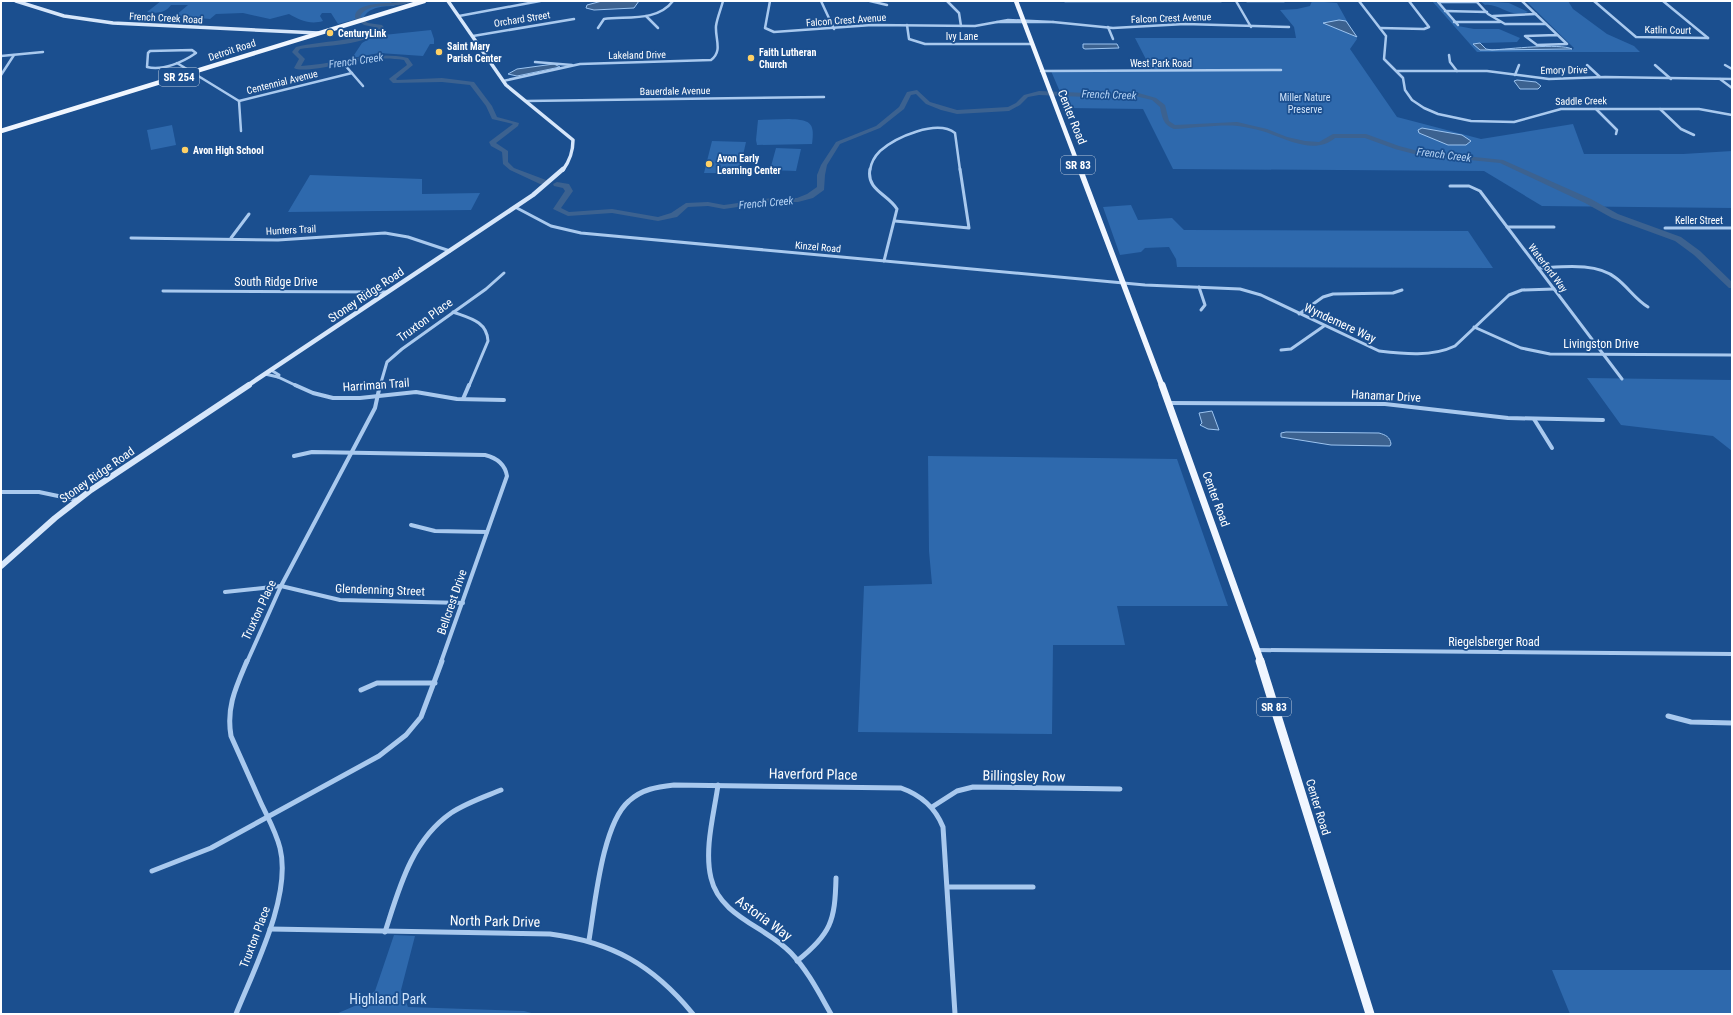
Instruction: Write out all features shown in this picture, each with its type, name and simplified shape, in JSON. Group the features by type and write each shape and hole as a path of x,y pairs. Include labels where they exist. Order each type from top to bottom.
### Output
{"main road":[{"name":"Detroit Road","path":"1,131 318,32 424,1"},
{"name":"Center Road","path":"1016,1 1041,71 1124,283 1257,650 1370,1014"}],"street":[{"name":"French Creek Road","path":"16,1 64,16 106,22 318,32"},
{"name":"Stoney Ridge Road","path":"1,566 77,500 515,207 556,176 566,165 574,148 573,140 503,81 448,1"},
{"path":"459,16 540,1"},
{"path":"598,28 601,21 606,19 646,16 664,10 673,1"},
{"name":"Lakeland Drive","path":"503,81 582,63 703,62 713,60 716,55 718,39 716,26 723,1"},
{"name":"Falcon Crest Avenue","path":"770,1 765,26 768,30 782,32 874,25 961,26 1023,21 1053,22 1108,28 1185,24 1289,27"},
{"path":"821,1 834,28"},
{"path":"870,1 887,5"},
{"path":"947,1 959,14 961,26"},
{"path":"1065,1 1221,1"},
{"path":"1236,1 1252,27"},
{"path":"1247,1 1284,1"},
{"name":"Saddle Creek","path":"1359,1 1386,36 1384,59 1403,78 1405,90 1415,101 1437,113 1463,120 1506,123 1522,120 1553,110 1703,109 1731,114"},
{"path":"1380,28 1428,27 1429,25 1409,1"},
{"path":"1522,1 1567,44 1537,45 1525,36 1557,35"},
{"name":"Katlin Court","path":"1594,1 1635,36 1708,38 1663,1"},
{"path":"1458,25 1438,2 1477,2 1492,16 1512,25 1546,24"},
{"path":"1445,11 1487,12"},
{"path":"1492,16 1536,14"},
{"path":"646,16 658,28"},
{"name":"Orchard Street","path":"473,36 574,19"},
{"path":"1454,22 1501,21"},
{"name":"Ivy Lane","path":"907,25 909,39 925,44 1031,44"},
{"path":"1108,28 1113,39"},
{"path":"177,62 196,52 156,50 148,53 148,68 177,62 239,101 241,131"},
{"path":"1,56 43,52"},
{"path":"1,75 14,55"},
{"path":"1448,55 1450,62 1457,71"},
{"name":"Lakeland Drive","path":"535,62 572,65"},
{"path":"344,64 363,86"},
{"path":"1515,75 1519,65"},
{"path":"1587,65 1600,78"},
{"path":"1655,65 1671,79"},
{"path":"1725,65 1732,68"},
{"name":"West Park Road","path":"1041,71 1281,70"},
{"name":"Emory Drive","path":"1397,71 1494,71 1549,79 1732,79"},
{"name":"Centennial Avenue","path":"239,101 352,73"},
{"path":"1720,79 1732,88"},
{"name":"Bauerdale Avenue","path":"526,101 824,97"},
{"path":"1596,109 1617,130 1616,134"},
{"path":"1660,109 1681,129 1694,135"},
{"path":"884,261 895,221 896,207 875,188 869,176 874,159 882,148 914,133 927,129 946,128 953,131 959,159 969,228 895,221"},
{"name":"Waterford Way","path":"1450,186 1467,186 1478,189 1622,379"},
{"name":"Kinzel Road","path":"515,207 551,226 576,232 1124,283"},
{"path":"232,238 250,214"},
{"path":"1507,227 1554,227"},
{"name":"Keller Street","path":"1665,228 1732,228"},
{"name":"Hunters Trail","path":"131,238 232,238 278,240 385,234 408,237 450,251"},
{"path":"1538,268 1591,268 1604,271 1615,276 1638,302 1648,307"},
{"name":"Truxton Place","path":"236,1014 270,929 280,892 282,864 280,850 268,818 233,742 228,719 234,691 281,586 375,408 384,369 390,359 504,273"},
{"name":"Wyndemere Way","path":"1124,283 1233,288 1247,290 1371,348 1398,354 1428,354 1445,351 1455,346 1514,292 1528,289 1554,289"},
{"path":"1199,287 1205,305 1201,310"},
{"path":"1299,314 1328,295 1393,293 1402,290"},
{"name":"South Ridge Drive","path":"163,291 388,292"},
{"path":"453,312 478,322 486,328 488,334 488,341 463,399"},
{"path":"1281,350 1291,349 1324,326"},
{"name":"Livingston Drive","path":"1474,328 1534,352 1550,354 1732,355"},
{"name":"Harriman Trail","path":"271,370 279,375 278,376 313,393 329,397 351,399 416,392 463,399 504,400"},
{"name":"Harriman Trail","path":"265,374 274,377 278,376"},
{"name":"Hanamar Drive","path":"1168,403 1385,404 1497,417 1603,420"},
{"path":"1534,419 1552,448"},
{"name":"Bellcrest Drive","path":"152,871 212,848 268,818 373,760 394,746 412,728 421,717 435,682 507,476 505,467 497,460 481,455 312,452 294,456"},
{"path":"1,492 39,492 77,500"},
{"path":"411,525 435,531 487,532"},
{"name":"Glendenning Street","path":"225,592 281,586 340,600 463,603"},
{"name":"Riegelsberger Road","path":"1257,650 1732,654"},
{"path":"361,690 378,683 435,682"},
{"path":"1668,716 1692,722 1732,723"},
{"name":"Haverford Place","path":"589,940 611,827 622,808 634,797 657,786 718,785 895,787 912,792 932,807 938,814 943,827 955,1014"},
{"name":"Astoria Way","path":"718,785 710,862 711,879 716,891 721,901 730,910 775,938 797,961 832,1014"},
{"name":"Billingsley Row","path":"932,807 957,791 973,788 1120,789"},
{"path":"385,932 406,871 422,840 440,822 457,809 480,797 501,790"},
{"path":"797,961 819,943 833,922 836,878"},
{"path":"948,887 1033,887"},
{"name":"North Park Drive","path":"270,929 550,934 589,940 622,953 649,969 674,990 693,1014"}],"green space":[{"path":"161,1 390,1 395,6 386,6 373,9 364,17 338,24 331,13 322,13 320,16 323,21 309,22 289,14 270,19 243,13 216,14 210,19 175,16 188,5 171,5 166,10 157,13 147,12"},
{"name":"Miller Nature Preserve","path":"1312,1 1337,3 1357,39 1350,49 1397,117 1481,139 1573,124 1584,154 1683,154 1732,151 1732,208 1542,206 1484,171 1173,169 1143,109 1067,108 1051,71 1151,69 1135,38 1296,38 1294,27 1280,10 1297,9 1310,6"},
{"path":"1432,1 1475,1 1437,3 1458,26 1474,29 1499,29 1520,38 1517,42 1480,43 1480,50 1572,50 1574,48 1526,1 1568,1 1573,9 1607,34 1634,46 1640,52 1477,52"},
{"path":"1480,1 1509,3 1528,12 1515,14 1495,6 1485,5"},
{"path":"431,30 434,44 430,44 423,56 379,53 352,58 362,43 374,36"},
{"path":"758,120 802,120 810,124 813,131 812,144 757,145"},
{"path":"172,125 176,145 151,150 147,130"},
{"path":"712,141 746,142 739,173 704,173"},
{"path":"776,148 801,149 796,171 770,170"},
{"path":"310,175 422,179 422,194 480,193 471,210 288,212"},
{"path":"1131,205 1138,220 1172,218 1184,230 1468,231 1493,268 1177,267 1176,259 1169,247 1145,248 1141,252 1120,255 1103,207"},
{"path":"1587,378 1732,380 1732,451 1713,436 1621,425"},
{"path":"928,456 1177,459 1228,606 1117,606 1125,645 1053,645 1052,734 858,732 864,586 932,584 929,551"},
{"name":"Highland Park","path":"394,935 415,936 401,990 408,1007 524,1011 535,1014 336,1014 359,1004 375,991"},
{"path":"1552,970 1732,970 1732,1014 1570,1014"}],"shaded area":[{"path":"602,1 639,1 634,8 594,10 586,8 587,5"},
{"path":"1339,20 1346,21 1357,37 1323,23"},
{"path":"1480,43 1486,49 1492,50 1480,50 1473,44"},
{"path":"1083,44 1117,44 1119,48 1085,49 1083,48"},
{"path":"1546,46 1566,47 1572,49 1493,50"},
{"path":"554,64 560,67 517,76 508,74 517,69"},
{"path":"1514,81 1536,82 1541,86 1538,89 1520,89"},
{"path":"1422,128 1462,135 1471,141 1466,145 1448,145 1419,133 1418,130"},
{"path":"1212,411 1219,430 1208,429 1200,425 1202,423 1199,413"},
{"path":"1281,433 1379,433 1387,437 1391,444 1390,446 1331,445 1281,437"}],"waterway":[{"name":"French Creek","path":"409,1 398,4 373,4 363,8 357,17 366,24 380,26 382,29 374,34 353,40 298,48 295,52 302,59 297,68 366,58 393,57 406,59 410,65 392,79 395,82 442,80 472,83 475,85 489,106 494,118 516,123 516,125 492,142 493,145 505,151 505,163 512,169 543,182"},
{"name":"French Creek","path":"557,184 566,186 569,191 557,209 568,214 612,211 658,219 674,215 686,205 708,204 724,207 772,200 798,200 810,196 821,188 821,175 824,165 838,143 878,127 902,108 909,93 917,92 928,103 943,109 957,112 1009,109 1018,104 1026,96 1039,93 1111,96 1135,94 1154,99 1163,106 1166,121 1174,127 1237,124 1265,130 1285,138 1305,143 1319,144 1326,142 1333,136 1366,136 1397,148 1418,153 1501,161 1588,201 1615,216 1678,239 1697,253 1732,286"}],"place":[{"name":"CenturyLink","path":"330,33"},
{"name":"Saint Mary Parish Center","path":"439,52"},
{"name":"Faith Lutheran Church","path":"751,58"},
{"name":"Avon High School","path":"185,150"},
{"name":"Avon Early Learning Center","path":"709,164"}]}
